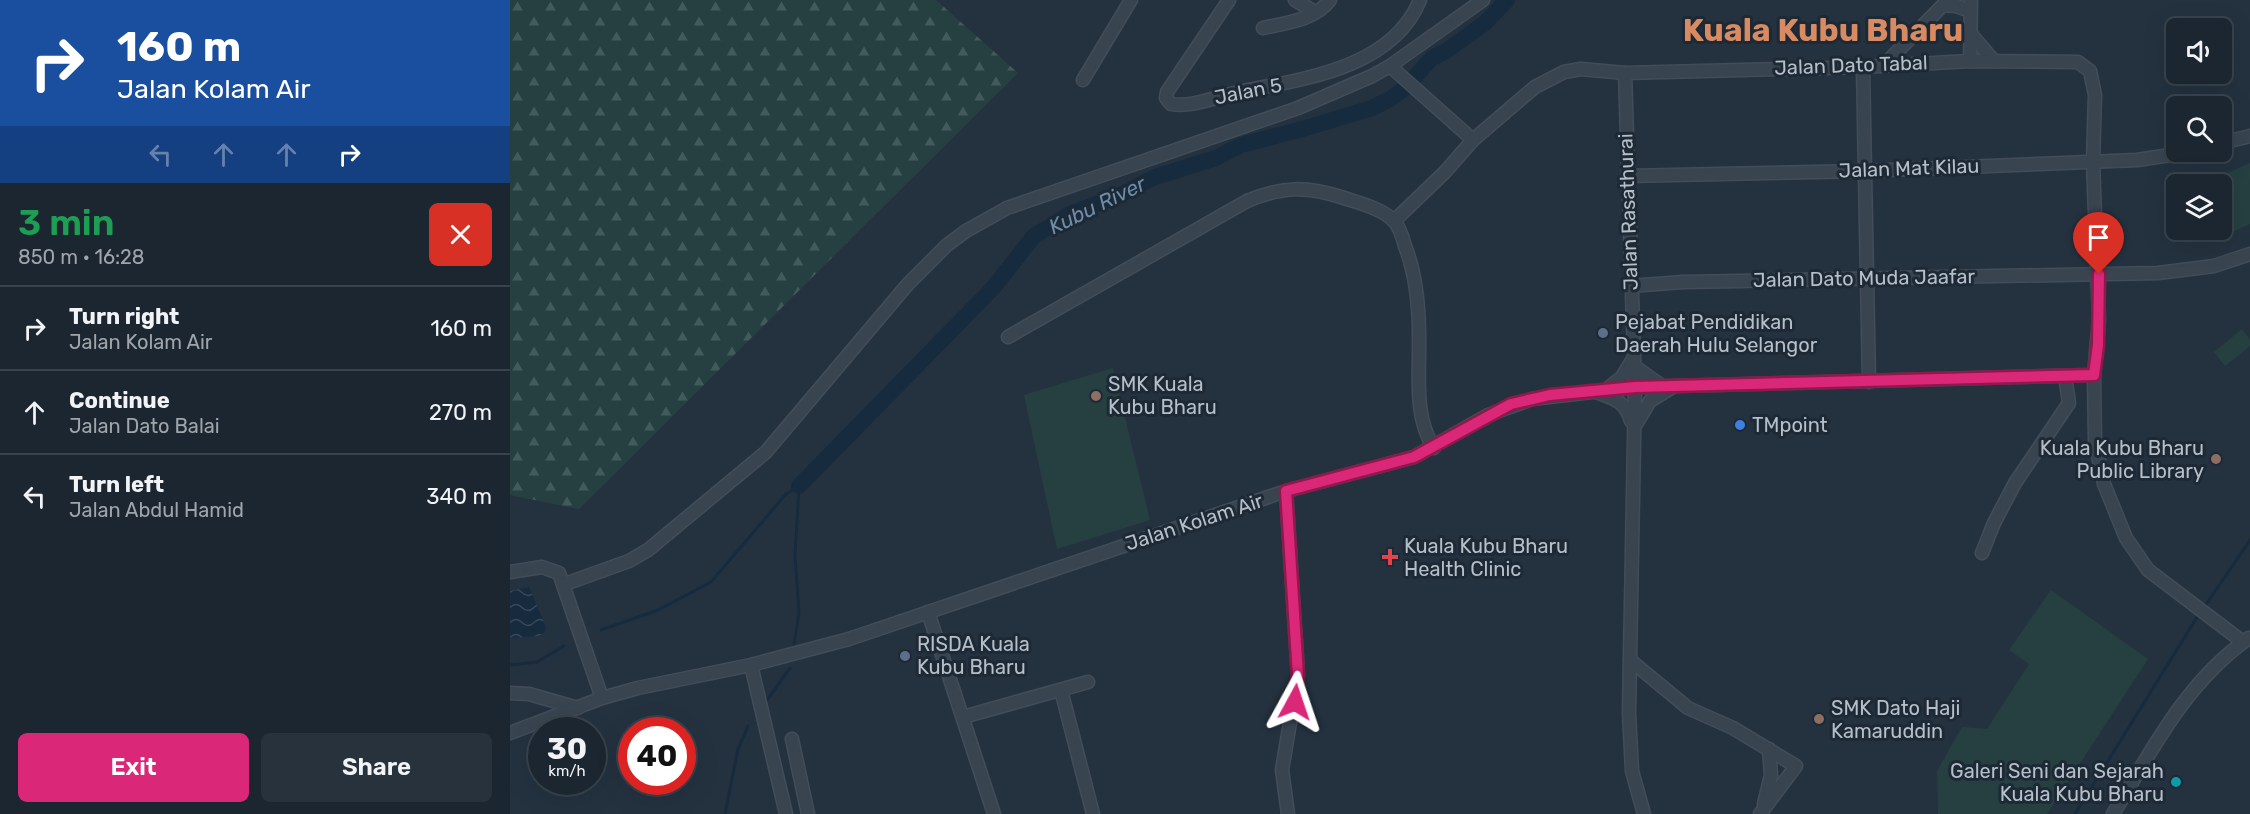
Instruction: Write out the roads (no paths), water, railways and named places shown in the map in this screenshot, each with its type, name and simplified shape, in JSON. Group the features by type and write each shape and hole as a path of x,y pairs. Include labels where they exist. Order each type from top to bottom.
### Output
{"street":[{"path":"1083,80 1131,0"},
{"name":"Jalan 5","path":"1228,0 1167,92 1166,98 1171,104 1191,103 1307,79 1343,66 1377,49 1400,32 1411,20 1420,0"},
{"path":"1295,0 1313,11"},
{"path":"1263,28 1303,20 1313,11 1321,10 1330,0"},
{"path":"565,584 629,561 648,550 753,463 779,438 908,284 947,245 982,220 1063,187 1180,150 1298,108 1390,66 1483,0"},
{"path":"1884,65 1945,3 1956,6 1971,5 1970,61"},
{"path":"1971,34 1994,61"},
{"name":"Jalan Dato Tabal","path":"1394,221 1445,172 1473,140 1535,87 1564,72 1601,69 1625,73 1863,67 1970,61 2078,62 2090,70 2093,78 2093,162"},
{"path":"1390,66 1473,140"},
{"path":"1863,67 1863,171 1869,382"},
{"name":"Jalan Rasathurai","path":"1625,73 1635,387 1629,713 1632,771 1644,814"},
{"path":"2232,140 2250,136"},
{"name":"Jalan Mat Kilau","path":"1627,176 1863,171 2093,162 2166,157"},
{"path":"2093,162 2099,274 2098,345 2094,375 2095,441 2110,502 2126,538 2148,570 2191,606 2247,640 2191,691 2113,814"},
{"path":"1008,337 1247,201 1272,190 1317,190 1357,202 1394,221 1410,258 1419,314 1422,423 1434,448"},
{"name":"Jalan Dato Muda Jaafar","path":"1630,286 1867,278 2158,273 2206,267 2250,254"},
{"path":"1606,389 1622,377 1633,362 1668,387 1650,401 1640,415 1634,431"},
{"name":"Jalan Kolam Air","path":"510,733 602,698 667,680 751,665 849,639 1286,491 1414,457 1511,404 1550,395 1635,387 2094,375"},
{"path":"1982,553 1990,530 2015,483 2069,403 2065,376"},
{"path":"1592,391 1622,402 1627,407 1634,431"},
{"path":"1286,491 1298,675 1282,770 1288,814"},
{"path":"510,572 542,567 551,568 559,573 565,584 602,698"},
{"path":"928,612 994,814"},
{"path":"1630,660 1688,708 1733,728 1796,766 1762,812"},
{"path":"751,665 786,814"},
{"path":"963,717 1088,682"},
{"path":"1061,690 1093,814"},
{"path":"510,693 529,694 578,708"},
{"path":"792,739 808,814"},
{"path":"1762,812 1771,775 1769,749"}],"water":[{"path":"529,587 546,627 545,632 539,636 510,638 510,591"}],"waterway":[{"name":"Kubu River","path":"799,486 993,288 1034,236 1068,215 1122,194 1155,177 1216,158 1241,145 1372,108 1404,89 1432,58 1446,51 1485,23 1507,0"},
{"path":"601,630 658,610 711,582 786,494 799,486"},
{"name":"Kubu River","path":"794,645 799,612 795,556 799,486"},
{"path":"2203,609 2250,540"},
{"path":"2075,814 2199,614"},
{"path":"510,665 537,662 564,646"},
{"name":"Kubu River","path":"767,700 790,668"},
{"name":"Kubu River","path":"725,814 738,749 748,726"}],"place":[{"name":"Pejabat Pendidikan Daerah Hulu Selangor","path":"1603,333"},
{"name":"SMK Kuala Kubu Bharu","path":"1096,396"},
{"name":"TMpoint","path":"1740,425"},
{"name":"Kuala Kubu Bharu Public Library","path":"2216,459"},
{"name":"Kuala Kubu Bharu Health Clinic","path":"1390,557"},
{"name":"RISDA Kuala Kubu Bharu","path":"905,656"},
{"name":"SMK Dato Haji Kamaruddin","path":"1819,719"},
{"name":"Galeri Seni dan Sejarah Kuala Kubu Bharu","path":"2176,782"}],"district":[{"name":"Kuala Kubu Bharu","path":"1823,30"}]}
